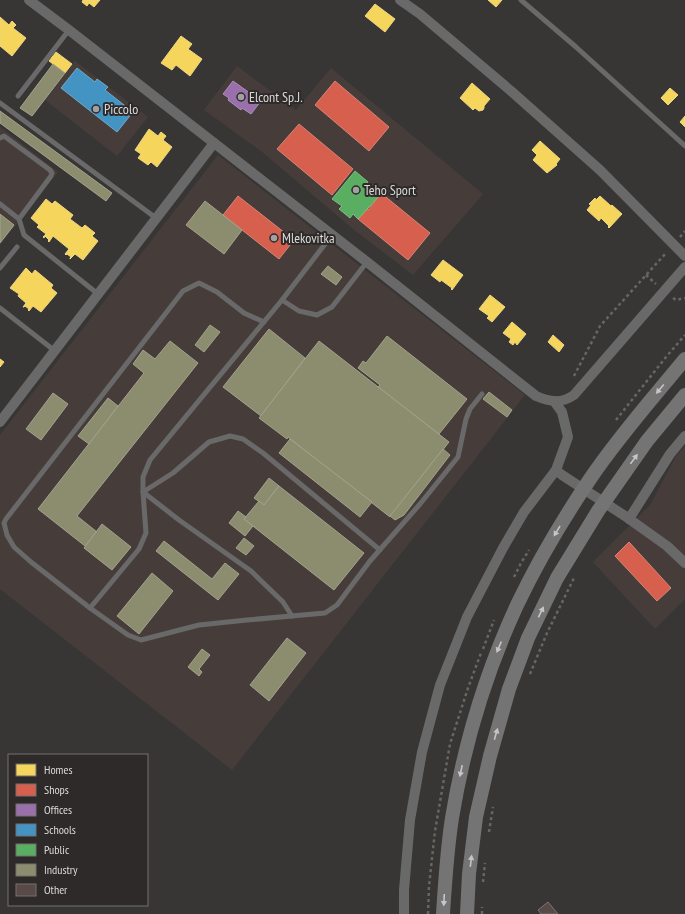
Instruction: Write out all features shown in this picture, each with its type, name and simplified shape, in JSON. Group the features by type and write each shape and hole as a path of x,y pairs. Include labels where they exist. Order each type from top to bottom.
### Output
{"main road":[{"path":"443,914 445,875 452,819 466,750 481,698 497,653 517,605 542,556 592,477 629,426 685,359"},
{"path":"467,914 469,874 476,817 490,756 509,689 528,638 558,578 598,511 647,441 685,395"}],"street":[{"path":"30,0 367,262 536,396 547,400 562,400 569,398 581,388 685,267"},
{"path":"400,0 420,14 523,101 600,170 685,256"},
{"path":"0,422 214,143"},
{"path":"404,914 404,890 410,820 422,752 440,686 467,617 503,548 524,512 556,470 568,437 562,412 554,401"},
{"path":"629,519 670,454 685,436"},
{"path":"556,470 667,546 685,563"}],"lane":[{"path":"521,0 685,146"},
{"path":"18,96 69,30"},
{"path":"0,103 156,218"},
{"path":"0,138 4,136 52,173 52,176 19,219"},
{"path":"0,204 19,219 24,235 98,294"},
{"path":"90,608 142,543 146,532 143,492 144,477 150,460 282,300 332,235"},
{"path":"0,268 17,247"},
{"path":"282,300 299,311 317,315 332,307 367,262"},
{"path":"264,322 244,313 217,292 199,283 183,291 6,519 2,522 14,547 90,608 128,635 141,640 199,625 325,613 337,604 370,561 420,504 458,457 466,419 470,409 482,394"},
{"path":"0,308 55,351"},
{"path":"143,492 173,472 208,442 230,436 243,439 263,453 380,550"},
{"path":"143,492 251,571 283,602 292,616"}],"path":[{"path":"574,377 600,326 685,231"},
{"path":"646,275 660,287"},
{"path":"670,295 676,300 685,298"},
{"path":"530,676 547,633 578,571"},
{"path":"488,839 494,802"},
{"path":"483,888 486,860"},
{"path":"482,901 482,914"}],"shaded area":[{"name":"Piccolo","path":"75,61 148,117 117,156 45,100"},
{"path":"237,66 296,110 331,68 483,194 413,275 353,229 261,151 204,110"},
{"path":"0,127 58,172 0,245"},
{"path":"218,155 525,395 232,770 0,589 0,435"},
{"path":"685,446 685,599 655,629 593,562 650,505 676,456"}],"building: Homes":[{"path":"83,0 100,0 94,7 89,3 87,6 82,2"},
{"path":"488,0 502,0 496,7"},
{"path":"375,4 395,19 385,32 365,16"},
{"path":"0,17 9,25 12,21 16,25 13,28 26,38 12,56 0,46"},
{"path":"181,36 192,44 188,49 202,59 190,76 176,65 172,70 161,63"},
{"path":"56,52 72,64 65,73 49,61"},
{"path":"472,83 490,99 484,106 483,110 479,111 475,108 473,110 460,98"},
{"path":"670,88 678,95 668,105 661,98"},
{"path":"685,116 685,127 680,122"},
{"path":"149,129 158,136 161,132 166,136 163,140 172,147 157,167 151,162 148,165 138,158 141,154 135,150"},
{"path":"540,141 560,159 556,164 557,165 547,173 533,160 537,155 532,150"},
{"path":"600,196 622,214 609,228 609,226 601,218 599,221 587,210 591,205 589,204 595,198 596,200"},
{"path":"46,199 52,204 55,201 73,215 70,219 82,228 85,225 95,233 92,236 98,241 83,260 75,254 70,259 71,257 65,254 69,249 53,236 49,242 45,236 44,238 43,237 46,234 37,227 39,225 31,218"},
{"path":"443,260 463,275 452,290 452,288 441,280 440,282 431,275"},
{"path":"26,268 32,274 35,270 53,285 51,288 57,293 41,312 33,306 29,311 29,309 25,306 23,307 26,303 18,296 19,294 10,288"},
{"path":"490,295 505,307 492,322 487,318 489,316 479,309"},
{"path":"512,322 526,334 517,345 515,342 513,345 509,342 511,339 503,333"},
{"path":"553,335 564,345 559,352 548,342"},
{"path":"0,359 4,362 0,367"}],"building: Shops":[{"path":"335,81 389,127 369,151 315,105"},
{"path":"299,124 353,169 332,195 277,149"},
{"path":"381,193 430,233 408,260 358,219 367,209 368,210"},
{"path":"238,196 294,240 279,259 223,215"},
{"path":"629,542 671,588 657,601 615,556"}],"building: Offices":[{"name":"Elcont Sp.J.","path":"233,81 261,101 251,114 242,108 241,110 223,94"}],"building: Schools":[{"path":"77,68 95,82 97,79 108,87 105,90 133,112 117,132 61,88"}],"building: Public":[{"name":"Teho Sport","path":"355,171 368,182 366,185 379,196 358,219 353,214 350,218 339,209 342,206 332,199"}],"building: Industry":[{"path":"53,64 65,73 32,116 20,108"},
{"path":"0,111 112,193 106,201 0,123"},
{"path":"205,201 242,230 224,254 186,225"},
{"path":"0,214 14,225 0,243"},
{"path":"328,266 342,277 336,285 321,274"},
{"path":"210,325 220,332 204,352 195,345"},
{"path":"269,329 305,358 261,416 223,387"},
{"path":"387,336 467,399 439,434 378,387 380,385 358,368 363,361 366,363"},
{"path":"170,341 198,363 77,516 97,532 85,546 38,509 144,373 133,364 143,350 155,359"},
{"path":"319,341 449,442 390,517 288,437 287,439 259,418"},
{"path":"489,392 512,410 507,417 483,399"},
{"path":"53,393 68,404 41,440 26,429"},
{"path":"108,398 118,406 89,444 78,436"},
{"path":"290,439 372,502 360,517 279,453"},
{"path":"443,449 450,455 404,515 395,520 390,516"},
{"path":"269,478 279,486 264,505 254,498"},
{"path":"279,486 364,553 334,590 244,519 259,501 264,505"},
{"path":"238,511 246,517 244,519 253,526 245,536 229,523"},
{"path":"102,524 131,547 112,570 84,548"},
{"path":"244,538 254,546 246,555 236,548"},
{"path":"164,541 212,579 225,563 239,574 218,600 156,551"},
{"path":"152,573 173,591 139,634 117,616"},
{"path":"287,638 306,653 269,701 250,685"},
{"path":"202,649 210,655 199,669 202,672 199,676 188,667"}],"building: Other":[{"path":"548,902 558,914 541,914 538,910"}],"place":[{"name":"Elcont Sp.J.","path":"241,97"},
{"name":"Piccolo","path":"96,109"},
{"name":"Teho Sport","path":"356,190"},
{"name":"Mlekovitka","path":"274,238"}]}
